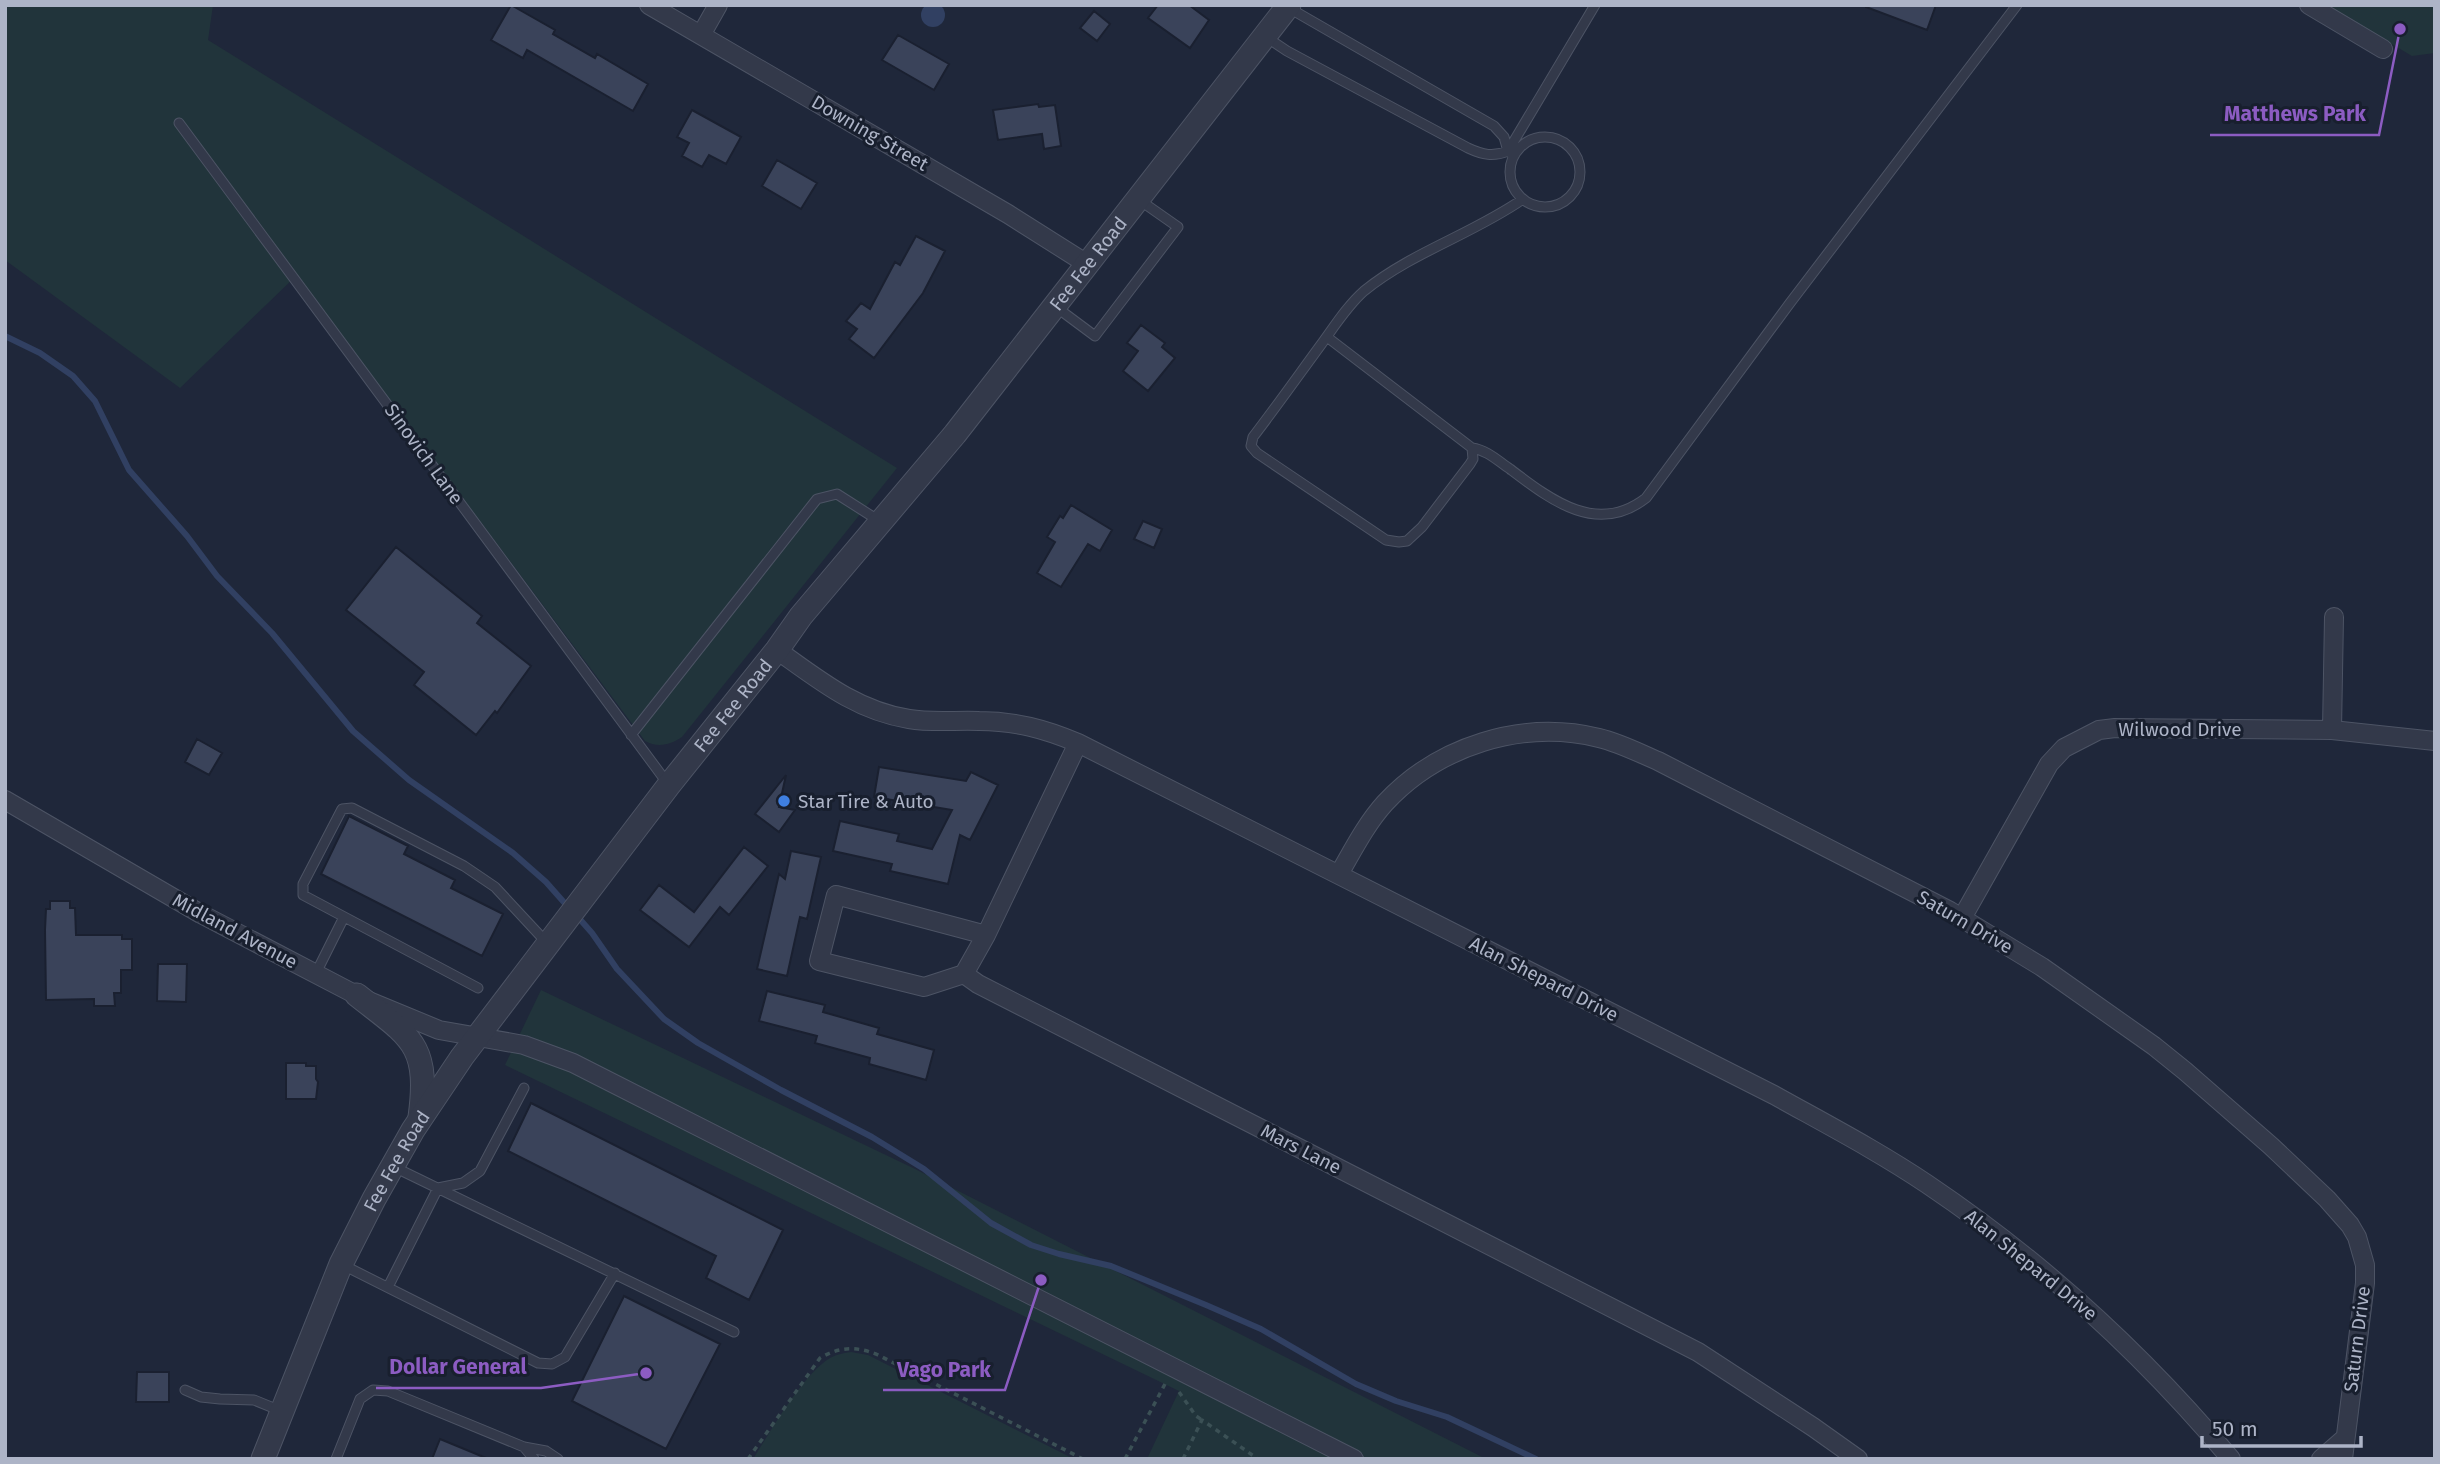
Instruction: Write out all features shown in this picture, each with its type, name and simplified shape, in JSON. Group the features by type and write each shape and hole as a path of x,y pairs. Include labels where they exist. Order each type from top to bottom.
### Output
{"street":[{"name":"Downing Street","path":"649,5 1020,221 1087,264"},
{"path":"701,35 718,5"},
{"path":"2309,5 2383,49"},
{"name":"Fee Fee Road","path":"263,1459 341,1264 392,1167 476,1037 801,616 955,434 1288,6"},
{"path":"2332,730 2334,617"},
{"name":"Alan Shepard Drive","path":"777,650 837,694 875,711 911,720 1016,723 1037,727 1078,743 1774,1095 1862,1143 1927,1184 2021,1254 2093,1314 2151,1370 2231,1459"},
{"name":"Wilwood Drive","path":"1962,918 2049,764 2064,748 2099,730 2138,727 2332,730 2435,741"},
{"name":"Saturn Drive","path":"1339,874 1369,824 1385,804 1420,772 1441,758 1492,739 1522,734 1575,734 1622,745 1658,761 1962,918 2042,967 2154,1046 2271,1146 2327,1199 2350,1225 2362,1249 2365,1283 2343,1459"},
{"path":"986,935 836,895 818,961 925,987 964,974 986,935 1078,743"},
{"name":"Midland Avenue","path":"5,800 201,914 356,995 439,1030 524,1045 573,1063 1354,1459"},
{"name":"Mars Lane","path":"964,974 978,984 1698,1352 1858,1459"},
{"path":"356,995 407,1037 419,1054 423,1077 420,1120"},
{"path":"2321,1459 2345,1438"}],"lane":[{"path":"1265,36 1287,51 1480,154 1494,156 1511,153 1530,140 1541,137 1563,142 1572,149 1578,159 1578,181 1574,192 1565,200 1544,207 1523,199 1515,190 1510,179 1511,153 1595,5"},
{"path":"1327,337 1472,448 1489,454 1549,497 1577,511 1599,514 1617,513 1635,506 1646,498 1790,303 2017,5"},
{"path":"1288,6 1309,22 1493,126 1504,137 1511,153"},
{"name":"Sinovich Lane","path":"179,123 669,785"},
{"path":"1054,306 1095,336 1178,227 1138,199"},
{"path":"1472,448 1473,459 1470,464 1422,527 1407,541 1399,542 1386,540 1257,453 1251,446 1253,437 1348,308 1374,284 1405,263 1495,219 1523,199"},
{"path":"631,735 817,499 836,494 881,522"},
{"path":"478,988 303,895 303,884 342,809 352,808 464,866 495,887 550,941"},
{"path":"316,973 344,917"},
{"path":"438,1188 463,1183 480,1171 524,1088"},
{"path":"392,1167 734,1332"},
{"path":"388,1287 438,1188"},
{"path":"341,1264 538,1363 552,1364 565,1357 615,1273"},
{"path":"185,1390 201,1397 254,1400 282,1411"},
{"path":"336,1459 360,1399 373,1390 388,1391 524,1447 546,1451 558,1459"},
{"path":"524,1447 534,1459"}],"path":[{"path":"748,1459 820,1358 835,1350 852,1348 876,1353 1083,1459"},
{"path":"1125,1459 1168,1379"},
{"path":"1183,1459 1202,1420 1258,1459"}],"shaded area":[{"path":"5,5 213,5 208,40 897,468 682,737 664,745 645,741 296,276 180,388 5,260"},
{"path":"2326,5 2435,5 2435,53 2412,56"},
{"path":"541,990 913,1168 1486,1459 1147,1459 1179,1391 505,1065"},
{"path":"851,1352 868,1355 1074,1459 753,1459 788,1404 819,1366 830,1358"}],"water":[{"path":"933,3 942,6 945,15 942,24 933,27 924,24 921,15 924,6"}],"building":[{"path":"511,5 555,30 553,34 595,58 597,54 648,84 633,111 527,50 523,58 491,40"},
{"path":"1158,5 1189,5 1209,20 1190,48 1148,18"},
{"path":"1866,5 1936,5 1927,30"},
{"path":"1094,11 1110,24 1097,41 1080,28"},
{"path":"898,35 949,64 934,90 882,60"},
{"path":"1038,104 1039,107 1055,105 1061,146 1044,149 1042,134 998,140 993,110"},
{"path":"692,110 741,137 726,164 709,155 702,167 682,156 689,143 677,137"},
{"path":"777,160 817,183 801,209 762,186"},
{"path":"916,236 945,251 923,293 874,358 849,339 857,329 846,321 861,303 870,309 895,262 900,265"},
{"path":"1141,325 1165,343 1162,347 1175,358 1148,391 1123,371 1138,351 1127,343"},
{"path":"1071,505 1112,530 1100,551 1088,544 1061,587 1037,573 1055,542 1047,537 1060,516 1063,518"},
{"path":"1143,521 1162,529 1154,548 1134,539"},
{"path":"396,547 482,616 477,623 531,666 497,713 495,711 476,735 414,685 424,672 346,610"},
{"path":"197,739 222,753 209,775 185,762"},
{"path":"879,767 966,781 971,772 998,785 970,840 960,835 948,884 890,871 892,864 833,851 840,821 899,834 897,841 932,849 952,810 874,797"},
{"path":"786,775 779,807 795,810 779,832 755,814"},
{"path":"349,816 408,846 404,854 455,880 451,888 503,914 482,956 321,874"},
{"path":"744,847 768,866 729,915 720,907 689,947 640,910 659,885 694,912"},
{"path":"791,851 821,857 807,919 800,917 787,976 757,969 779,874 785,879"},
{"path":"50,901 70,901 70,908 75,908 76,935 122,935 122,939 132,939 132,970 121,970 121,993 114,993 115,1006 94,1006 94,999 46,1000 45,930 46,909 50,909"},
{"path":"158,964 187,964 186,1002 157,1001"},
{"path":"767,991 825,1005 823,1012 879,1028 877,1034 934,1050 926,1080 869,1064 870,1058 815,1043 817,1036 759,1021"},
{"path":"286,1063 316,1066 316,1099 286,1099"},
{"path":"531,1103 783,1230 749,1300 706,1278 716,1256 508,1151"},
{"path":"624,1296 720,1344 666,1449 572,1401"},
{"path":"137,1372 169,1372 169,1402 136,1402"},
{"path":"440,1439 486,1458 486,1459 432,1459"}],"waterway":[{"path":"5,336 40,353 73,376 95,401 129,470 187,536 217,576 272,633 353,731 409,780 513,853 546,882 569,908"},
{"path":"577,916 617,969 664,1019 698,1043 872,1137 924,1169 991,1223 1031,1245 1111,1266 1206,1305 1261,1329 1356,1384 1396,1401 1447,1417 1536,1459"}],"place":[{"name":"Matthews Park","path":"2400,29"},
{"name":"Star Tire & Auto","path":"784,801"},
{"name":"Vago Park","path":"1041,1280"},
{"name":"Dollar General","path":"646,1373"}]}
